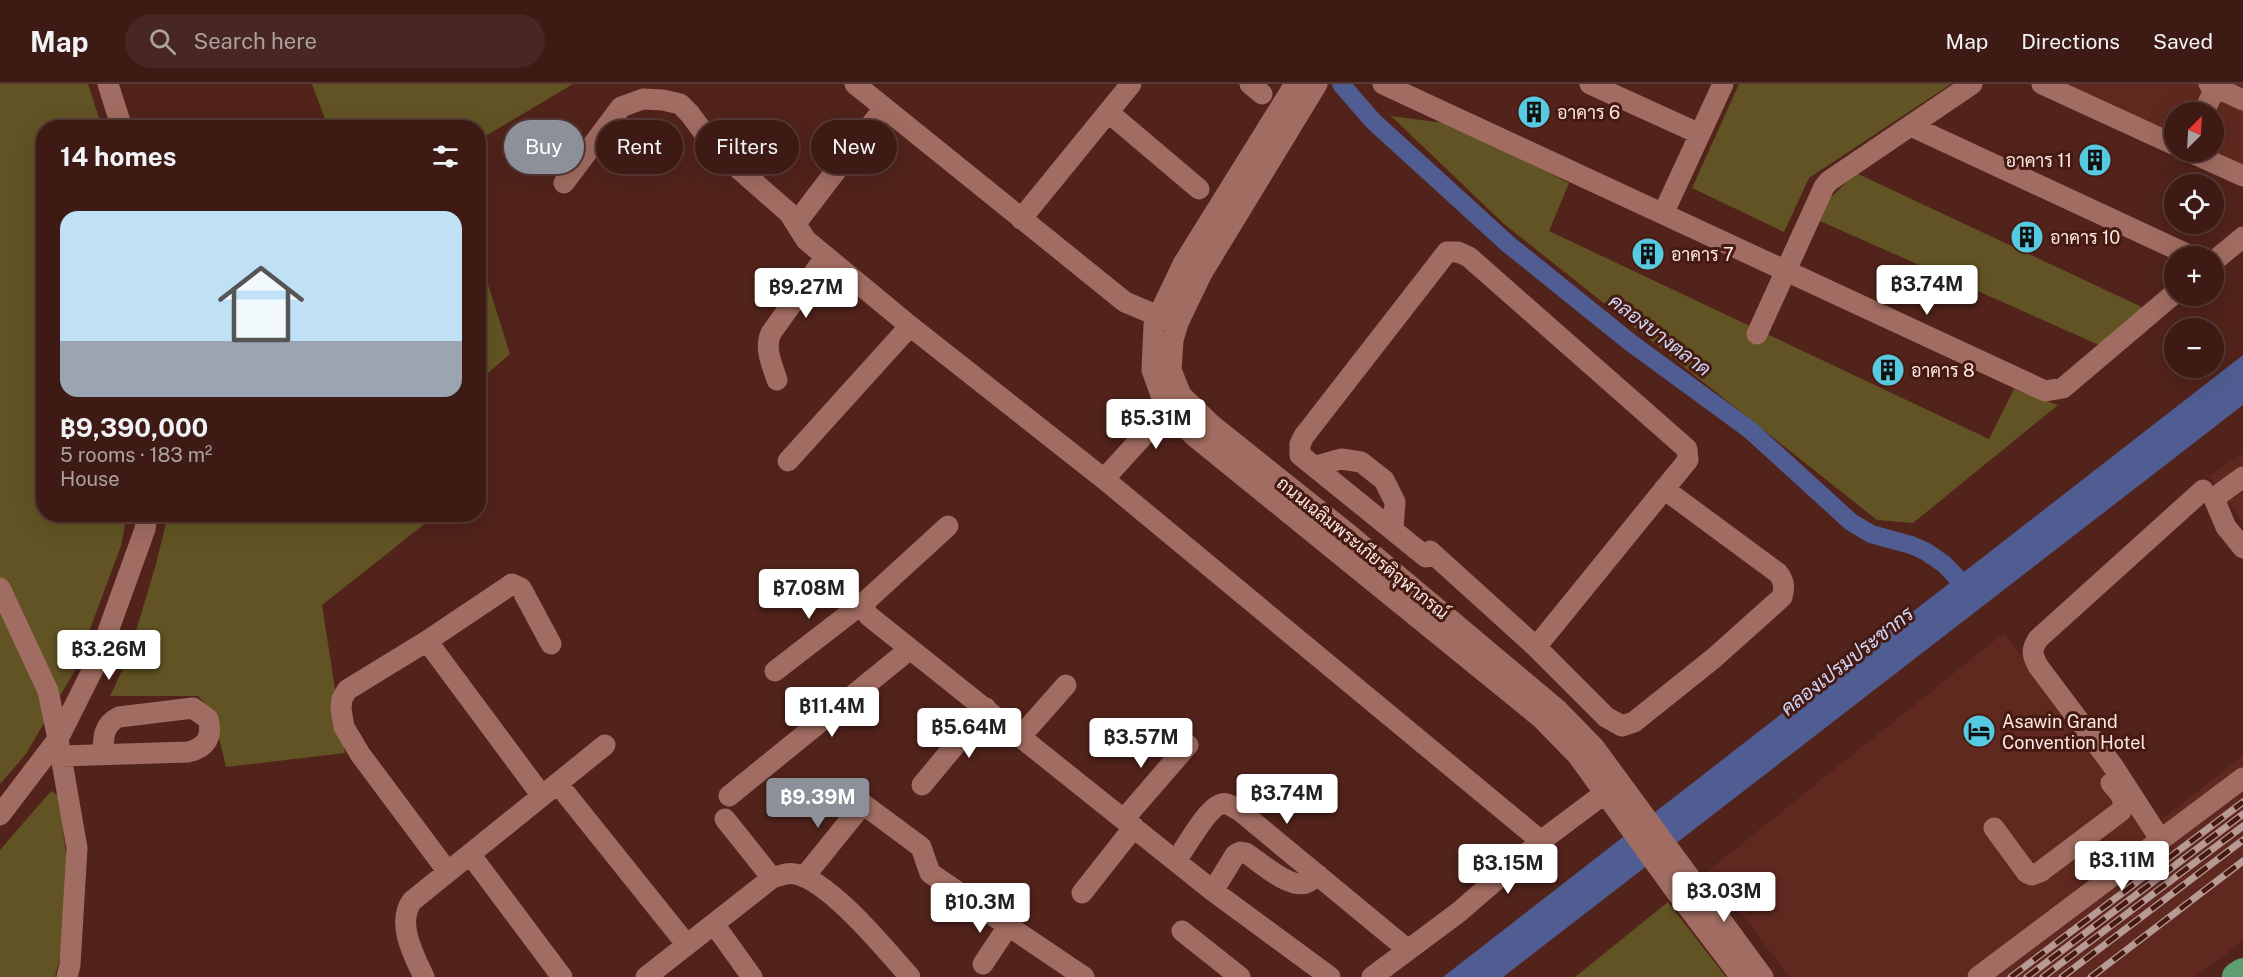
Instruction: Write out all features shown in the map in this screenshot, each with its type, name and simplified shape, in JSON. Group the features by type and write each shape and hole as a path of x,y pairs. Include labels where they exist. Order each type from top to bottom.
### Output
{"highway":[{"path":"2237,977 2243,972"}],"street":[{"path":"108,84 119,120"},
{"path":"855,84 1125,302 1178,324"},
{"path":"1021,219 1131,84"},
{"name":"ถนนเฉลิมพระเกียรติจุฬาภรณ์","path":"1174,402 1170,370 1173,340 1178,324 1202,273 1283,121 1295,84"},
{"name":"ถนนเฉลิมพระเกียรติจุฬาภรณ์","path":"1317,84 1283,121 1183,264 1154,325 1152,370 1174,402 1212,425 1541,718 1618,794 1684,888 1741,977"},
{"path":"1383,84 2045,392 2063,388 2164,302"},
{"path":"1590,84 1700,134"},
{"path":"1663,214 1723,84"},
{"path":"1757,334 1824,187 1829,181 1972,84"},
{"path":"2042,84 2164,140"},
{"path":"2208,102 2214,85 2243,100"},
{"path":"564,183 621,107 643,99 680,104 715,148 789,213 806,240 910,326 1104,479 1541,841"},
{"path":"796,223 884,108"},
{"path":"1108,112 1199,189"},
{"path":"1911,126 2170,246"},
{"path":"2212,162 2243,176"},
{"path":"2224,253 2243,237"},
{"path":"1536,647 1664,489 1688,460 1687,449 1681,441 1469,257 1458,252 1447,252 1304,436 1300,444 1300,454 1426,556 1430,551 1536,647 1606,717 1622,726 1634,722 1699,670 1782,597 1784,588 1783,580 1778,573 1664,489"},
{"path":"777,380 767,342 826,256"},
{"path":"788,462 910,326"},
{"path":"1104,479 1174,402"},
{"path":"1316,466 1341,459 1361,462 1384,480 1395,502 1393,529"},
{"path":"2243,477 2215,501 2226,527 2243,548"},
{"path":"2160,839 2114,766 2038,666 2033,657 2032,648 2038,639 2203,490"},
{"path":"1344,544 1372,512"},
{"path":"0,814 59,748 98,659 146,522"},
{"path":"775,671 867,600 948,526"},
{"path":"448,872 360,754 344,727 342,699 347,690 427,641 512,584 521,588 551,644"},
{"path":"0,588 48,691 77,848 70,965 67,977"},
{"path":"867,600 864,609 869,616 1213,891 1330,977"},
{"path":"427,641 550,790 687,945"},
{"path":"729,796 910,649"},
{"path":"1994,828 2027,873 2032,875 2040,872 2121,811 2124,805 2123,798 2027,671"},
{"path":"1021,736 1066,685"},
{"path":"59,748 103,755 188,752 198,750 209,738 208,719 193,708 119,717 111,721 105,730 103,755"},
{"path":"922,785 986,708"},
{"path":"424,977 410,941 405,913 412,901 605,745"},
{"path":"1082,893 1129,823 1188,745"},
{"path":"1978,977 2243,778"},
{"path":"1372,977 1459,912 1541,841 1618,794"},
{"path":"804,877 862,804 921,847 930,873 1084,977"},
{"path":"1176,861 1209,813 1218,805 1228,804 1240,811 1407,949"},
{"path":"725,819 772,878"},
{"path":"2084,838 2112,875"},
{"path":"1213,891 1235,855 1240,852 1246,853 1285,880 1295,884 1305,884 1318,875"},
{"path":"470,854 562,977"},
{"path":"646,977 772,878 786,873 804,877 840,902 910,977"},
{"name":"ถนนเฉลิมพระเกียรติจุฬาภรณ์","path":"1684,888 1763,977"},
{"path":"714,924 752,977"},
{"path":"983,964 1009,925"},
{"path":"1182,931 1240,977"}],"shaded area":[{"path":"0,84 88,84 100,120 36,120 36,522 126,522 121,546 74,672 26,754 0,784"},
{"path":"312,84 573,84 513,120 504,120 504,125 486,136 486,120 325,120"},
{"path":"1739,84 1951,84 1809,178 1784,232 1692,188"},
{"path":"2059,84 2243,84 2243,172 2224,159 2224,102 2164,102 2164,134"},
{"path":"1391,116 1452,124 1569,183 1549,231 1989,439 2014,389 2058,405 1913,523 1877,520 1504,224"},
{"path":"1856,173 2146,309 2099,345 1820,221 1830,198"},
{"path":"486,278 510,354 486,375"},
{"path":"2243,454 2243,522 2209,476"},
{"path":"166,522 427,522 322,605 345,753 226,767 213,713 198,696 110,696 128,658"},
{"name":"Asawin Grand Convention Hotel","path":"2004,633 2150,829 2243,755 2243,941 2195,977 1789,977 1709,870"},
{"path":"51,791 59,796 68,871 62,950 55,977 0,977 0,850"},
{"path":"1668,902 1726,977 1575,977"}],"water":[{"path":"2243,355 2243,405 1503,977 1443,977 2213,378 2224,378 2224,370"}],"waterway":[{"name":"คลองบางตลาด","path":"1341,84 1373,121 1508,244 1631,343 1750,430 1851,522 1871,534 1925,551 1944,564 1972,593"}],"railway":[{"path":"2011,977 2243,802"},
{"path":"2027,977 2243,814"},
{"path":"2043,977 2243,826"},
{"path":"2062,977 2243,840"},
{"path":"2091,977 2243,861"}],"place":[{"name":"อาคาร 6","path":"1534,112"},
{"name":"อาคาร 11","path":"2095,160"},
{"name":"อาคาร 10","path":"2027,237"},
{"name":"อาคาร 7","path":"1648,254"},
{"name":"อาคาร 8","path":"1888,370"},
{"name":"Asawin Grand Convention Hotel","path":"1979,731"}],"water label":[{"name":"คลองเปรมประชากร","path":"1847,661"}]}
